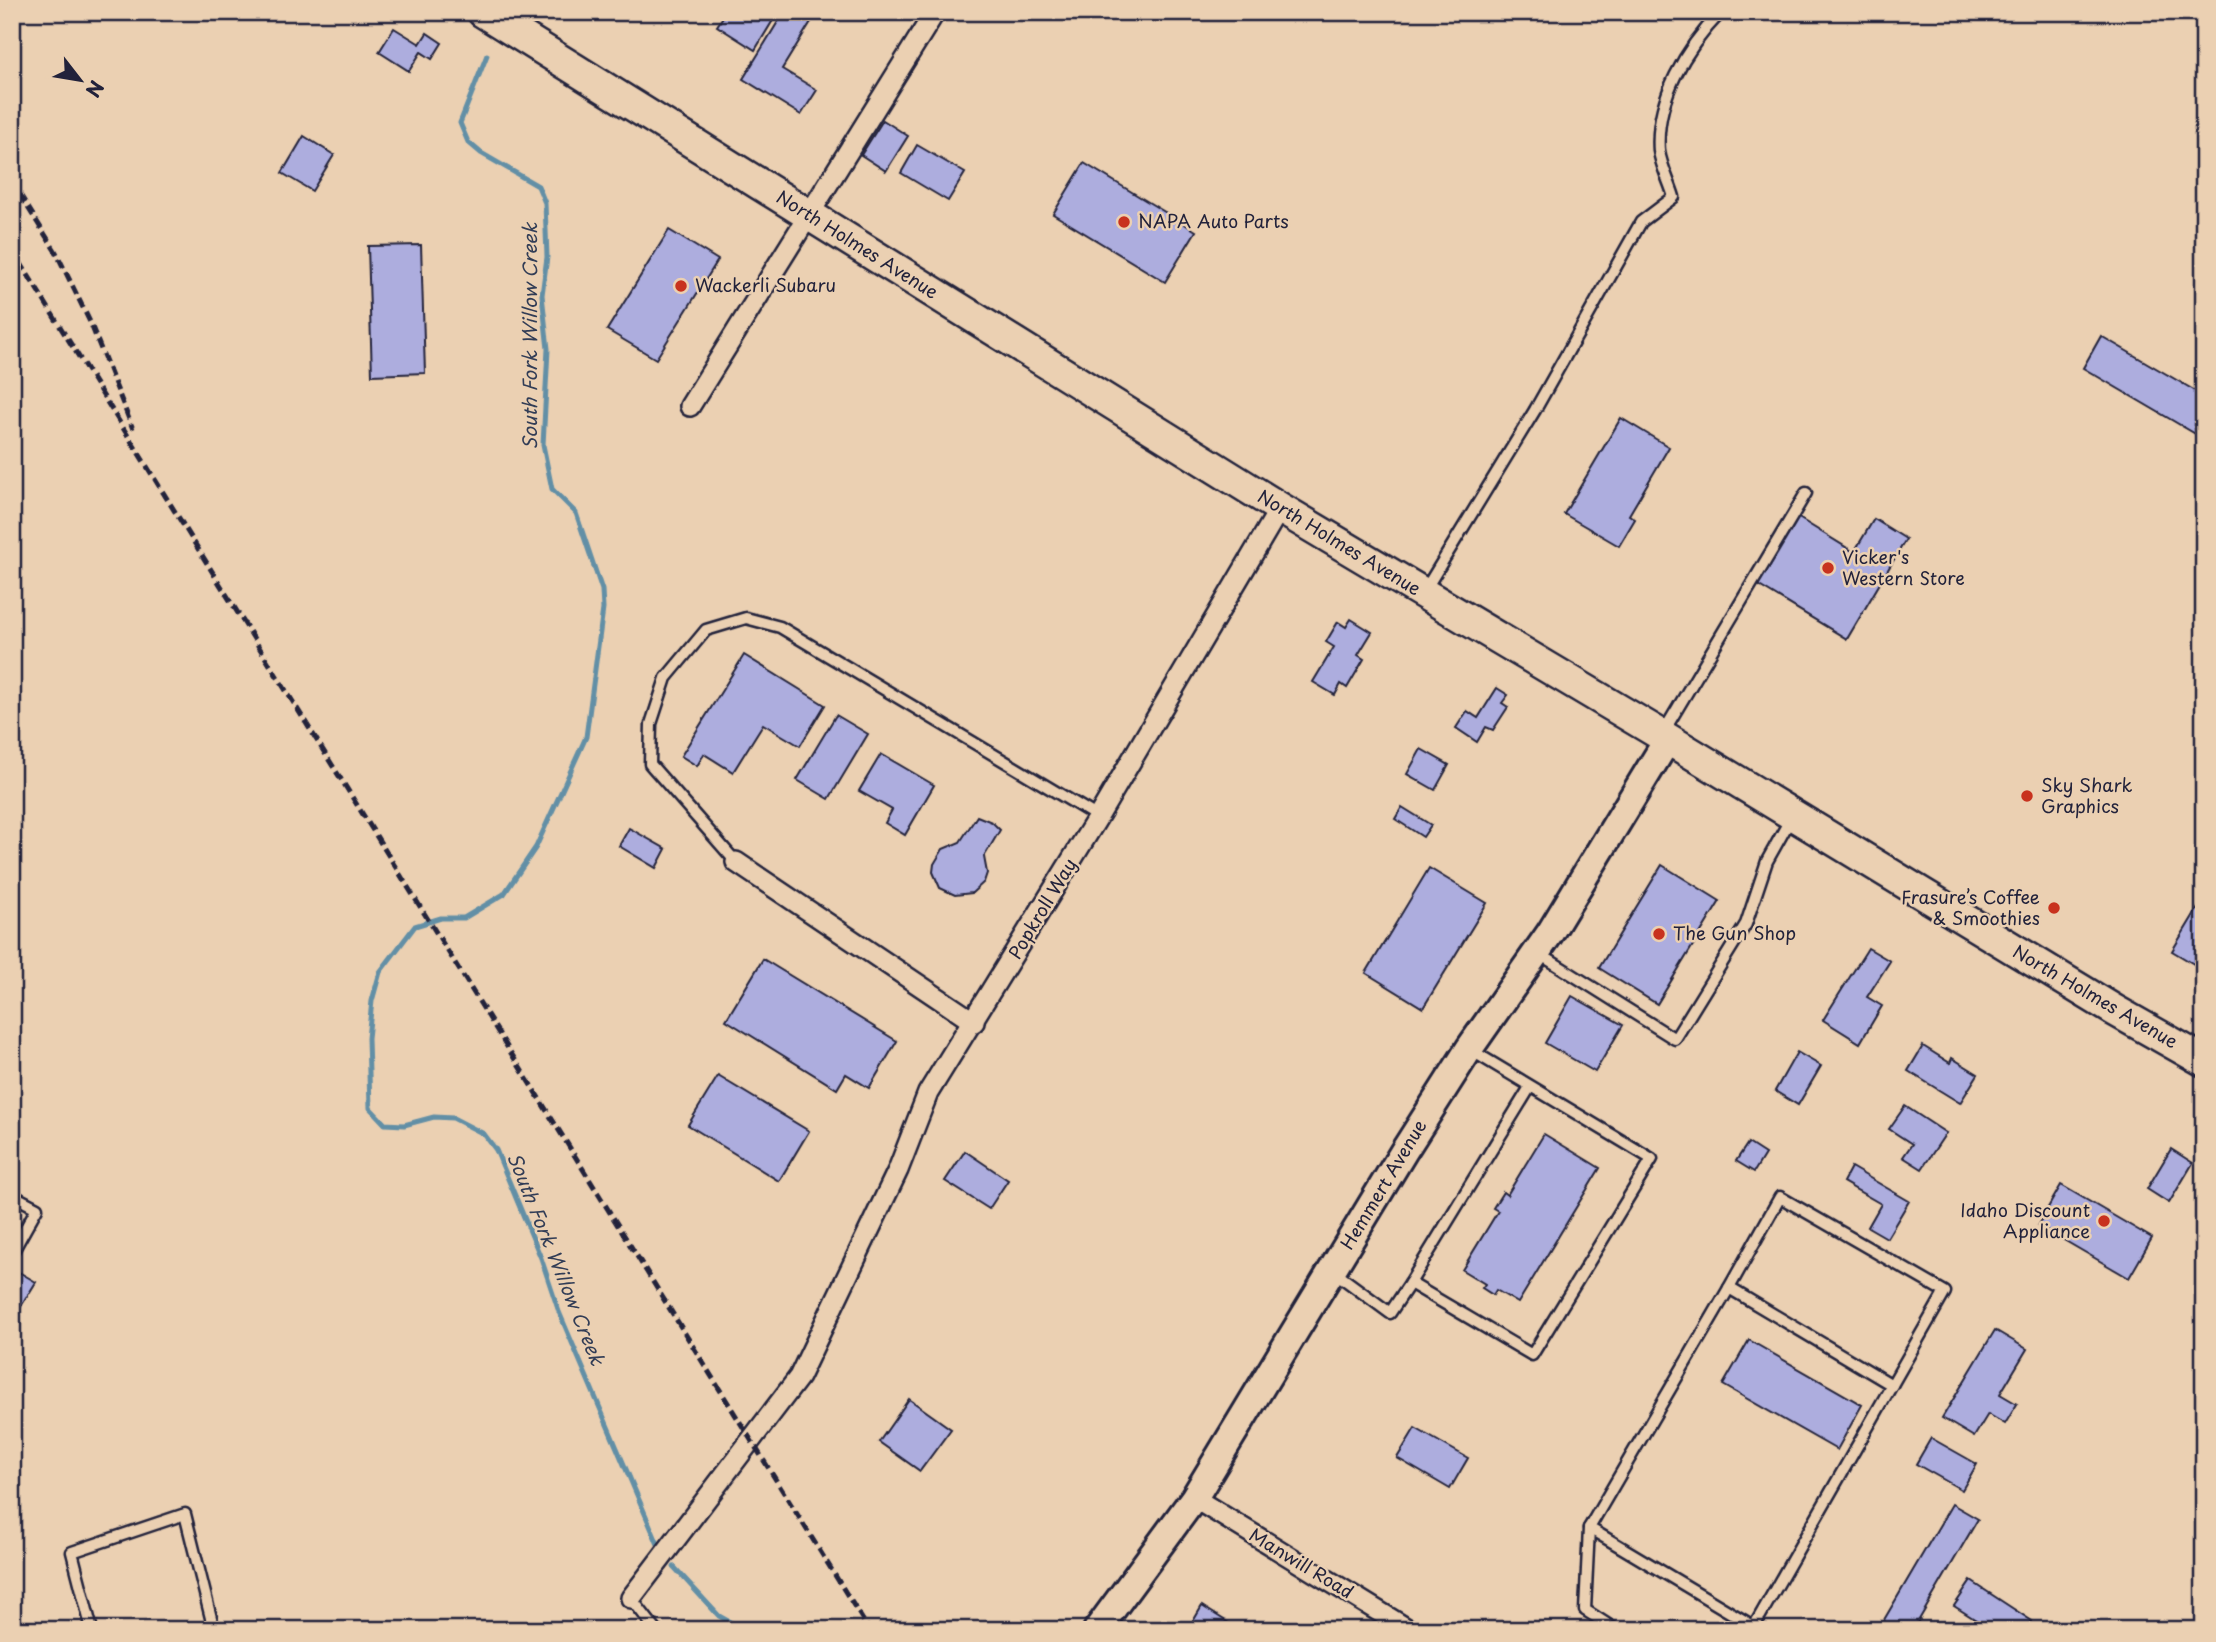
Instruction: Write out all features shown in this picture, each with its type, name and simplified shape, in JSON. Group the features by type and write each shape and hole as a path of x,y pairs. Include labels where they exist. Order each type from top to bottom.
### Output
{"main road":[{"name":"North Holmes Avenue","path":"483,12 1280,508 1665,737 2114,1010 2204,1061"}],"street":[{"path":"690,406 935,12"},
{"name":"Popkroll Way","path":"631,1598 799,1377 898,1170 928,1093 1098,817 1280,508"},
{"name":"Hemmert Avenue","path":"1097,1630 1194,1498 1469,1049 1537,952 1665,737"},
{"path":"736,862 974,1022"},
{"name":"Manwill Road","path":"1194,1498 1409,1630"}],"lane":[{"path":"1423,593 1535,410 1641,222 1674,197 1659,152 1661,117 1673,80 1696,38 1721,12"},
{"path":"1665,737 1806,494"},
{"path":"736,862 650,764 651,724 666,678 706,629 746,618 780,627 1098,817"},
{"path":"1537,952 1675,1039 1746,924 1767,861 1793,815"},
{"path":"1410,1283 1532,1355 1652,1159 1469,1049"},
{"path":"1333,1271 1390,1313 1530,1087"},
{"path":"12,1195 37,1208 13,1251"},
{"path":"1589,1528 1753,1628 1945,1292 1780,1197 1589,1528 1585,1611 1616,1630"},
{"path":"1729,1288 1892,1385"},
{"path":"93,1630 72,1552 185,1514 214,1630"},
{"path":"631,1598 656,1630"}],"building":[{"path":"726,12 778,12 755,50 717,26"},
{"path":"784,12 817,12 782,69 817,90 801,115 743,79"},
{"path":"394,28 420,44 427,33 442,43 432,59 421,52 409,71 379,52"},
{"path":"883,120 908,136 886,171 861,155"},
{"path":"304,136 334,155 312,191 282,173"},
{"path":"917,145 965,173 948,201 901,173"},
{"name":"NAPA Auto Parts","path":"1084,163 1196,231 1165,282 1053,214"},
{"path":"669,230 718,260 656,359 607,330"},
{"path":"421,245 425,373 372,375 368,246"},
{"path":"2101,336 2204,396 2204,431 2199,436 2083,368"},
{"path":"1621,418 1669,447 1629,515 1635,519 1619,546 1564,514"},
{"name":"Vicker's Western Store","path":"1797,517 1854,552 1874,519 1906,539 1847,639 1756,584"},
{"path":"1351,619 1372,632 1358,655 1364,659 1347,688 1341,684 1335,695 1313,682 1334,647 1326,642 1338,622 1346,627"},
{"path":"744,655 825,705 800,746 763,724 733,772 704,754 697,766 681,756"},
{"path":"1497,688 1508,695 1502,703 1508,707 1493,730 1486,727 1477,742 1456,728 1467,711 1478,718"},
{"path":"836,715 868,734 829,799 797,780"},
{"path":"1421,749 1449,765 1435,790 1407,774"},
{"path":"881,754 934,785 905,835 885,823 892,810 859,791"},
{"path":"1402,807 1431,825 1423,837 1395,819"},
{"path":"977,816 992,822 1000,830 984,857 987,873 984,882 972,893 955,895 940,888 933,872 934,864 943,849 960,842"},
{"path":"629,828 666,849 656,868 619,846"},
{"name":"The Gun Shop","path":"1662,865 1720,901 1657,1004 1599,968"},
{"path":"1429,868 1487,903 1423,1008 1366,973"},
{"path":"2204,898 2204,970 2172,951"},
{"path":"1868,948 1890,961 1867,997 1882,1006 1860,1043 1823,1020"},
{"path":"763,959 897,1041 869,1088 846,1074 837,1089 726,1020"},
{"path":"1572,996 1623,1025 1595,1072 1545,1043"},
{"path":"1923,1046 1950,1063 1952,1058 1978,1074 1960,1103 1908,1071"},
{"path":"1797,1052 1821,1066 1798,1105 1775,1091"},
{"path":"718,1076 809,1131 779,1181 688,1125"},
{"path":"1905,1106 1946,1133 1922,1169 1903,1157 1912,1144 1889,1129"},
{"path":"1544,1134 1600,1168 1518,1303 1496,1290 1493,1295 1482,1288 1485,1284 1462,1270 1498,1211 1493,1208 1503,1192 1507,1195"},
{"path":"1748,1143 1765,1154 1754,1172 1736,1161"},
{"path":"2171,1149 2193,1163 2169,1203 2147,1189"},
{"path":"965,1151 1008,1180 989,1209 945,1181"},
{"path":"1851,1167 1909,1201 1887,1238 1868,1227 1881,1204 1843,1182"},
{"path":"2061,1185 2152,1238 2129,1278 2038,1225"},
{"path":"12,1268 36,1282 12,1321"},
{"path":"1995,1330 2027,1349 2000,1394 2017,1404 2005,1424 1988,1414 1974,1437 1942,1418"},
{"path":"1749,1340 1862,1405 1837,1450 1723,1385"},
{"path":"909,1399 951,1429 920,1471 879,1442"},
{"path":"1415,1428 1468,1458 1450,1489 1397,1458"},
{"path":"1931,1438 1977,1464 1962,1490 1916,1464"},
{"path":"1952,1504 1978,1519 1913,1630 1878,1630"},
{"path":"1971,1581 2032,1621 2026,1630 1992,1630 1954,1606"},
{"path":"1202,1606 1240,1630 1188,1630"}],"waterway":[{"name":"South Fork Willow Creek","path":"487,55 460,123 468,142 481,153 538,186 545,203 547,257 542,295 548,349 543,445 552,489 576,513 602,590 603,609 586,737 536,847 504,894 464,918 441,918 415,926 380,972 372,1001 368,1038 370,1108 385,1124 404,1125 434,1117 453,1118 484,1134 496,1150 541,1258 559,1312 660,1549"},
{"name":"South Fork Willow Creek","path":"674,1567 719,1616 744,1630"}],"railway":[{"path":"12,182 56,252 90,322 133,429"},
{"path":"12,249 869,1630"}],"place":[{"name":"NAPA Auto Parts","path":"1124,222"},
{"name":"Wackerli Subaru","path":"681,286"},
{"name":"Vicker's Western Store","path":"1828,568"},
{"name":"Sky Shark Graphics","path":"2027,796"},
{"name":"Frasure’s Coffee & Smoothies","path":"2054,908"},
{"name":"The Gun Shop","path":"1659,934"},
{"name":"Idaho Discount Appliance","path":"2104,1221"}]}
